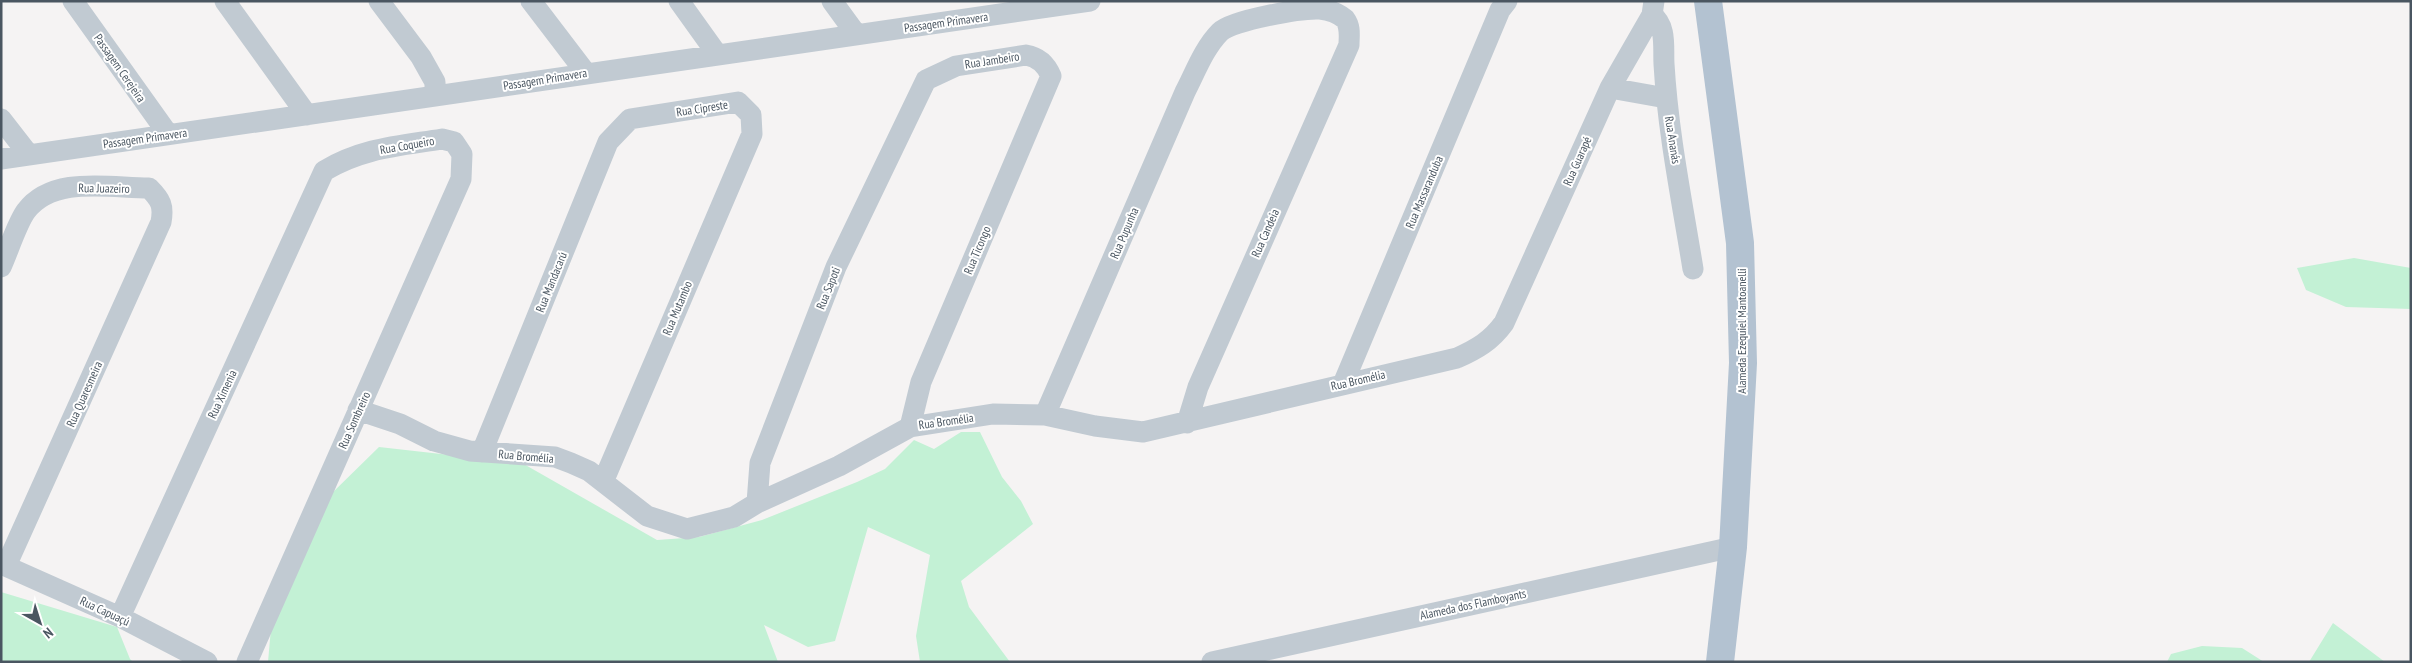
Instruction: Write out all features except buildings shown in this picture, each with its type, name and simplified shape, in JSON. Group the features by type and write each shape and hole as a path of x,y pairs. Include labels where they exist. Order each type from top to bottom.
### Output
{"main road":[{"name":"Alameda Ezequiel Mantoanelli","path":"1708,1 1740,243 1743,363 1733,547 1720,662"}],"street":[{"name":"Passagem Cerejeira","path":"72,1 168,134"},
{"path":"225,1 307,114"},
{"path":"379,1 421,57 435,82 435,96"},
{"path":"531,1 586,73"},
{"path":"679,1 717,54"},
{"path":"832,1 856,34"},
{"name":"Passagem Primavera","path":"1,159 856,34 992,8 1090,1"},
{"name":"Rua Massaranduba","path":"1343,384 1500,10 1507,1"},
{"name":"Rua Guarapé","path":"1504,323 1610,88 1653,8"},
{"name":"Rua Ananás","path":"1653,8 1662,30 1666,98 1693,269"},
{"name":"Rua Pupunha","path":"1045,415 1185,92 1206,52 1220,32 1235,23 1310,9 1334,12 1345,20 1350,29 1349,45"},
{"name":"Rua Candeia","path":"1187,423 1198,387 1349,45"},
{"name":"Rua Jambeiro","path":"926,80 956,66 1026,55 1036,56 1048,69 1051,76"},
{"name":"Rua Ticongo","path":"910,427 921,382 1051,76"},
{"name":"Rua Sapoti","path":"757,504 760,463 836,267 926,80"},
{"path":"1610,88 1666,98"},
{"name":"Rua Cipreste","path":"630,119 738,102 751,115 752,134"},
{"path":"1,119 28,155"},
{"name":"Rua Mandacarú","path":"482,452 608,142 630,119"},
{"name":"Rua Mutambo","path":"603,482 752,134"},
{"name":"Rua Coqueiro","path":"324,171 362,152 442,139 454,142 462,154 461,179"},
{"name":"Rua Ximenia","path":"120,617 324,171"},
{"name":"Rua Sombreiro","path":"247,662 461,179"},
{"name":"Rua Juazeiro","path":"1,267 26,211 45,196 66,187 149,188 164,207 162,222"},
{"name":"Rua Quaresmeira","path":"4,565 162,222"},
{"name":"Rua Bromélia","path":"358,410 400,424 434,441 470,451 555,457 589,472 647,516 687,530 734,517 757,504 840,466 910,427 993,414 1045,415 1095,426 1143,432 1457,358 1483,345 1495,336 1504,323"},
{"name":"Alameda dos Flamboyants","path":"1212,662 1733,547"},
{"name":"Rua Capuaçú","path":"4,565 120,617 207,662"}],"green space":[{"path":"2354,258 2411,268 2411,309 2346,307 2306,290 2297,268"},
{"path":"961,432 980,432 1002,477 1021,501 1033,524 961,581 969,607 1010,662 920,662 916,636 930,555 868,527 835,641 808,647 764,625 778,662 268,662 272,617 330,495 379,447 522,463 657,540 699,537 762,520 885,469 914,440 934,449"},
{"path":"1,592 117,627 133,662 1,662"},
{"path":"2333,623 2385,662 2309,662"},
{"path":"2202,646 2242,648 2264,662 2167,662 2171,654"}]}
